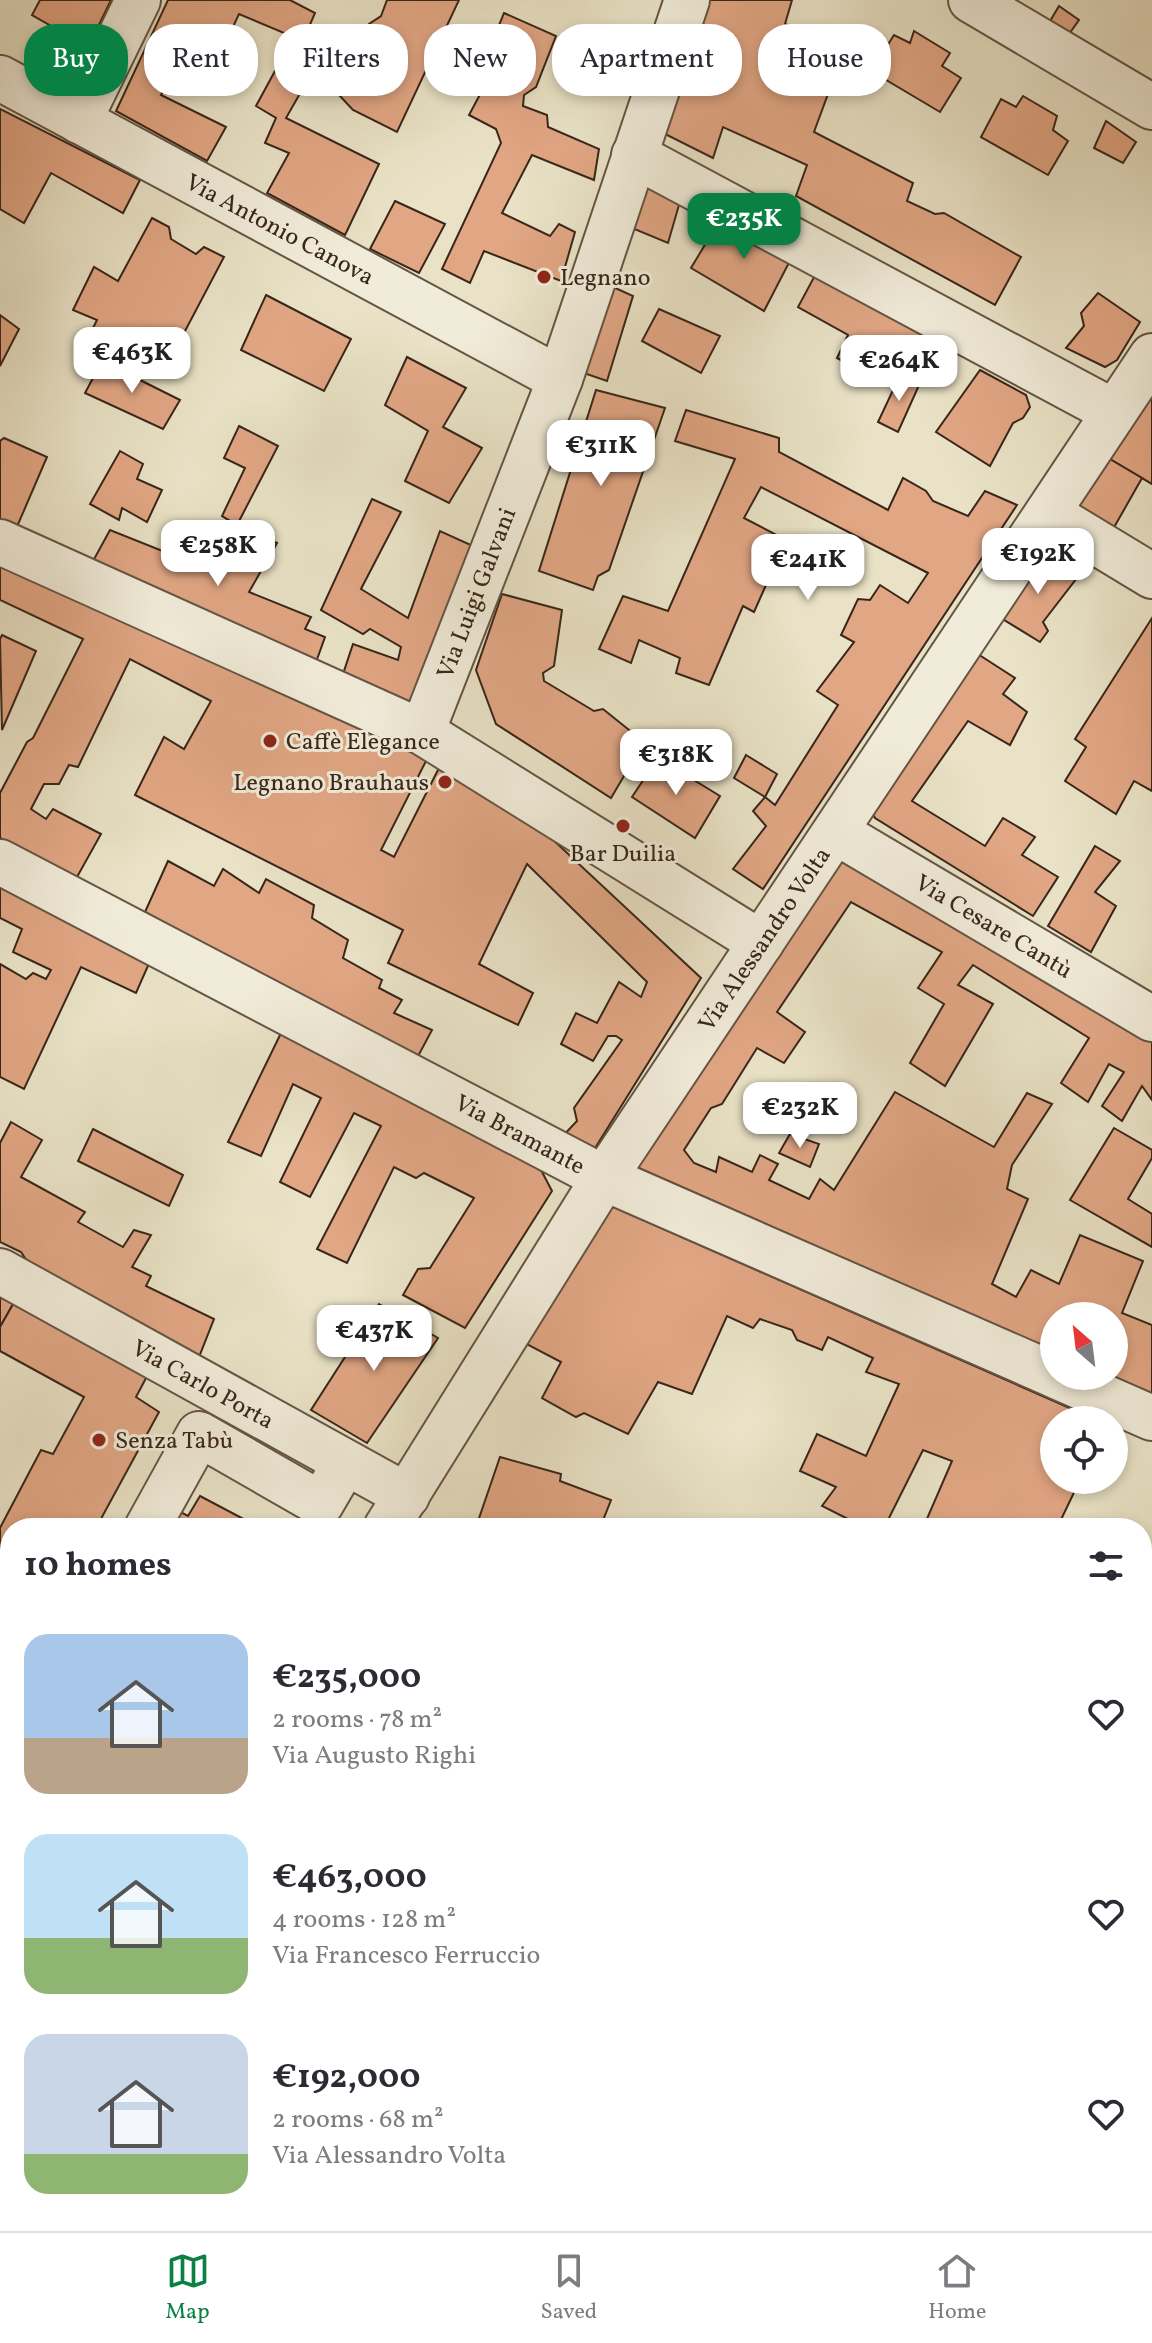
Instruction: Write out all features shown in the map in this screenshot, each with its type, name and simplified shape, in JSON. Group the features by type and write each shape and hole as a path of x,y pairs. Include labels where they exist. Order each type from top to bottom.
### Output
{"street":[{"path":"79,121 138,0"},
{"name":"Via Luigi Galvani","path":"422,732 560,379 687,0"},
{"path":"971,0 1152,107"},
{"name":"Via Antonio Canova","path":"0,78 560,379"},
{"path":"634,155 1114,412"},
{"name":"Via Alessandro Volta","path":"396,1512 604,1178 1152,356"},
{"path":"1048,513 1152,576"},
{"path":"0,542 422,732 761,943"},
{"name":"Via Cesare Cantù","path":"836,832 1152,1019"},
{"name":"Via Bramante","path":"0,862 604,1178 1040,1369"},
{"name":"Via Carlo Porta","path":"0,1271 345,1463 396,1512"},
{"name":"Via Bramante","path":"1087,1390 1152,1418"},
{"path":"153,1518 199,1434 321,1504 345,1463"}],"building":[{"path":"40,0 111,0 99,24 48,24 32,15"},
{"path":"168,0 290,0 315,13 310,24 274,24 274,29 239,14 234,24 157,24"},
{"path":"387,0 459,0 448,24 424,24 424,75 397,132 353,110 340,96 408,96 408,24 369,24 381,16"},
{"path":"699,0 792,0 785,24 758,24 758,96 827,96 814,132 913,183 907,201 935,214 944,213 1021,257 995,305 796,196 807,165 723,127 713,158 655,129 666,96 742,96 742,24 691,24"},
{"path":"1059,6 1079,20 1064,41 1046,28"},
{"path":"504,13 529,24 499,24"},
{"path":"536,27 552,34 552,46 536,87"},
{"path":"914,31 950,53 942,66 961,78 940,112 891,83 891,40 894,35 910,43"},
{"path":"144,51 144,96 163,96 226,127 207,161 116,111 123,96 128,96 128,85"},
{"path":"274,73 274,96 299,96 286,118 379,164 345,235 267,193 289,153 265,143 276,118 256,106"},
{"path":"479,96 524,96 523,106 547,115 548,127 599,149 594,180 532,155 502,213 550,236 559,224 575,232 561,281 484,251 470,283 442,269 501,143 496,129 469,115"},
{"path":"1023,96 1057,116 1053,130 1068,141 1048,175 981,137 1001,99 1016,107"},
{"path":"0,109 140,180 123,213 51,173 24,223 0,209"},
{"path":"1106,121 1136,142 1123,163 1094,148"},
{"path":"643,173 683,191 668,243 627,226"},
{"path":"395,201 445,224 419,273 370,249"},
{"path":"724,213 795,251 764,311 691,268"},
{"path":"152,218 169,227 171,239 196,254 204,247 224,257 164,371 144,348 106,332 98,337 92,330 97,320 73,310 94,267 118,281"},
{"path":"820,266 946,334 930,371 890,352 878,354 869,375 837,358 848,335 798,307"},
{"path":"602,282 633,296 607,381 572,369"},
{"path":"1098,293 1140,322 1117,360 1105,367 1066,348 1084,326 1081,313"},
{"path":"266,295 351,339 324,391 241,350"},
{"path":"659,309 720,336 701,373 642,341"},
{"path":"0,315 19,329 0,366"},
{"path":"407,357 466,388 443,427 482,448 449,503 405,481 428,431 385,405"},
{"path":"102,361 180,400 163,429 85,393"},
{"path":"980,370 1026,395 1030,407 1023,418 1013,423 990,466 936,432"},
{"path":"901,373 920,383 898,432 878,422"},
{"path":"1152,380 1152,484 1103,455"},
{"path":"596,390 665,408 609,570 598,576 593,590 539,571"},
{"path":"686,410 779,438 779,452 888,510 903,478 926,491 933,501 968,516 985,491 1017,505 763,889 733,869 766,826 753,811 765,797 775,805 838,705 817,691 854,642 841,635 858,599 870,600 880,585 908,603 928,573 761,487 744,518 786,540 754,612 743,606 709,685 676,673 680,658 639,640 631,663 599,649 623,596 668,611 735,459 675,441"},
{"path":"239,426 278,446 237,525 222,516 245,468 224,458"},
{"path":"4,438 47,457 16,529 0,521 0,441"},
{"path":"120,451 143,464 137,479 162,490 147,522 122,508 119,520 90,504"},
{"path":"1103,455 1142,478 1108,538 1063,512"},
{"path":"372,499 401,512 361,589 408,618 440,531 473,546 421,707 342,677 353,644 398,660 401,647 370,629 363,634 321,610"},
{"path":"237,525 277,543 249,592 311,617 305,629 325,637 315,665 93,561 110,530 215,572"},
{"path":"1041,556 1053,556 1080,574 1043,622 1048,631 1040,642 996,615"},
{"path":"0,561 428,757 381,850 394,857 441,764 519,808 701,978 592,1153 560,1139 577,1121 574,1108 622,1040 608,1036 593,1061 561,1044 576,1013 597,1023 619,982 641,997 647,982 527,864 479,964 533,993 518,1025 388,963 403,930 135,795 164,737 184,749 211,701 130,659 78,767 69,765 59,784 44,784 31,809 46,819 53,809 101,834 77,877 0,838 0,793 27,742 33,738 83,639 0,600"},
{"path":"502,594 562,610 554,666 543,673 544,681 594,711 603,709 644,742 611,798 496,724 476,670"},
{"path":"1152,618 1152,791 1134,781 1116,814 1065,781 1086,747 1075,739"},
{"path":"2,635 36,651 2,730 0,639"},
{"path":"970,649 1015,678 1003,694 1027,712 1010,745 968,721 912,801 985,846 1003,818 1035,837 1022,855 1058,877 1033,916 875,818 867,804"},
{"path":"746,755 777,774 765,797 734,778"},
{"path":"658,758 720,796 695,838 632,797"},
{"path":"1095,846 1120,861 1095,892 1116,906 1091,952 1048,926"},
{"path":"836,851 1152,1039 1152,1100 1142,1086 1122,1121 1102,1106 1124,1072 1109,1064 1088,1102 1061,1083 1089,1038 973,965 958,985 993,1004 945,1086 910,1063 944,1004 918,988 942,952 851,902 777,1012 805,1032 784,1063 757,1048 722,1104 711,1108 684,1150 694,1163 716,1172 719,1157 752,1172 760,1155 778,1164 769,1180 809,1199 820,1179 834,1190 895,1092 994,1147 1027,1093 1052,1104 1012,1165 1007,1189 1028,1199 992,1284 1016,1297 1031,1270 1059,1284 1080,1235 1143,1261 1126,1302 1040,1302 1040,1345 632,1165"},
{"path":"168,861 214,886 223,869 259,893 266,879 314,905 312,918 348,940 343,958 382,980 379,988 402,1000 394,1013 432,1030 416,1060 145,912"},
{"path":"0,883 151,959 136,993 81,967 24,1089 0,1077 0,964 26,979 33,973 46,979 51,970 13,952 22,929 0,918"},
{"path":"283,1029 541,1170 552,1191 465,1328 403,1295 418,1269 430,1268 474,1198 424,1173 416,1178 394,1167 347,1263 317,1249 381,1126 354,1113 310,1197 280,1182 321,1098 293,1084 261,1156 228,1142"},
{"path":"11,1122 42,1140 21,1177 85,1212 78,1222 123,1247 134,1230 151,1235 132,1267 151,1276 146,1286 214,1319 199,1357 29,1264 21,1252 0,1242 0,1143"},
{"path":"1114,1128 1152,1150 1152,1158 1128,1199 1152,1214 1152,1247 1070,1200"},
{"path":"93,1129 183,1175 169,1206 78,1161"},
{"path":"790,1134 819,1144 810,1167 779,1153"},
{"path":"602,1202 1065,1406 1040,1406 1040,1494 1073,1494 1062,1518 927,1518 952,1461 923,1450 889,1518 846,1518 822,1506 836,1487 800,1471 817,1434 866,1456 899,1384 866,1372 873,1358 828,1337 822,1350 797,1340 792,1330 760,1319 753,1328 727,1316 692,1394 658,1382 628,1434 584,1413 576,1417 542,1398 561,1362 513,1337"},
{"path":"0,1290 16,1299 0,1327"},
{"path":"16,1299 153,1365 136,1397 159,1412 101,1518 5,1518 41,1450 53,1454 84,1397 0,1351 0,1327"},
{"path":"379,1304 438,1338 367,1443 311,1410"},
{"path":"1128,1315 1152,1325 1152,1394 1128,1383"},
{"path":"500,1457 561,1474 560,1481 611,1500 604,1518 479,1518"},
{"path":"200,1496 242,1518 157,1518 165,1504 188,1516"}],"place":[{"name":"Legnano","path":"544,277"},
{"name":"Caffè Elegance","path":"270,741"},
{"name":"Legnano Brauhaus","path":"445,782"},
{"name":"Bar Duilia","path":"623,826"},
{"name":"Senza Tabù","path":"99,1440"}]}
